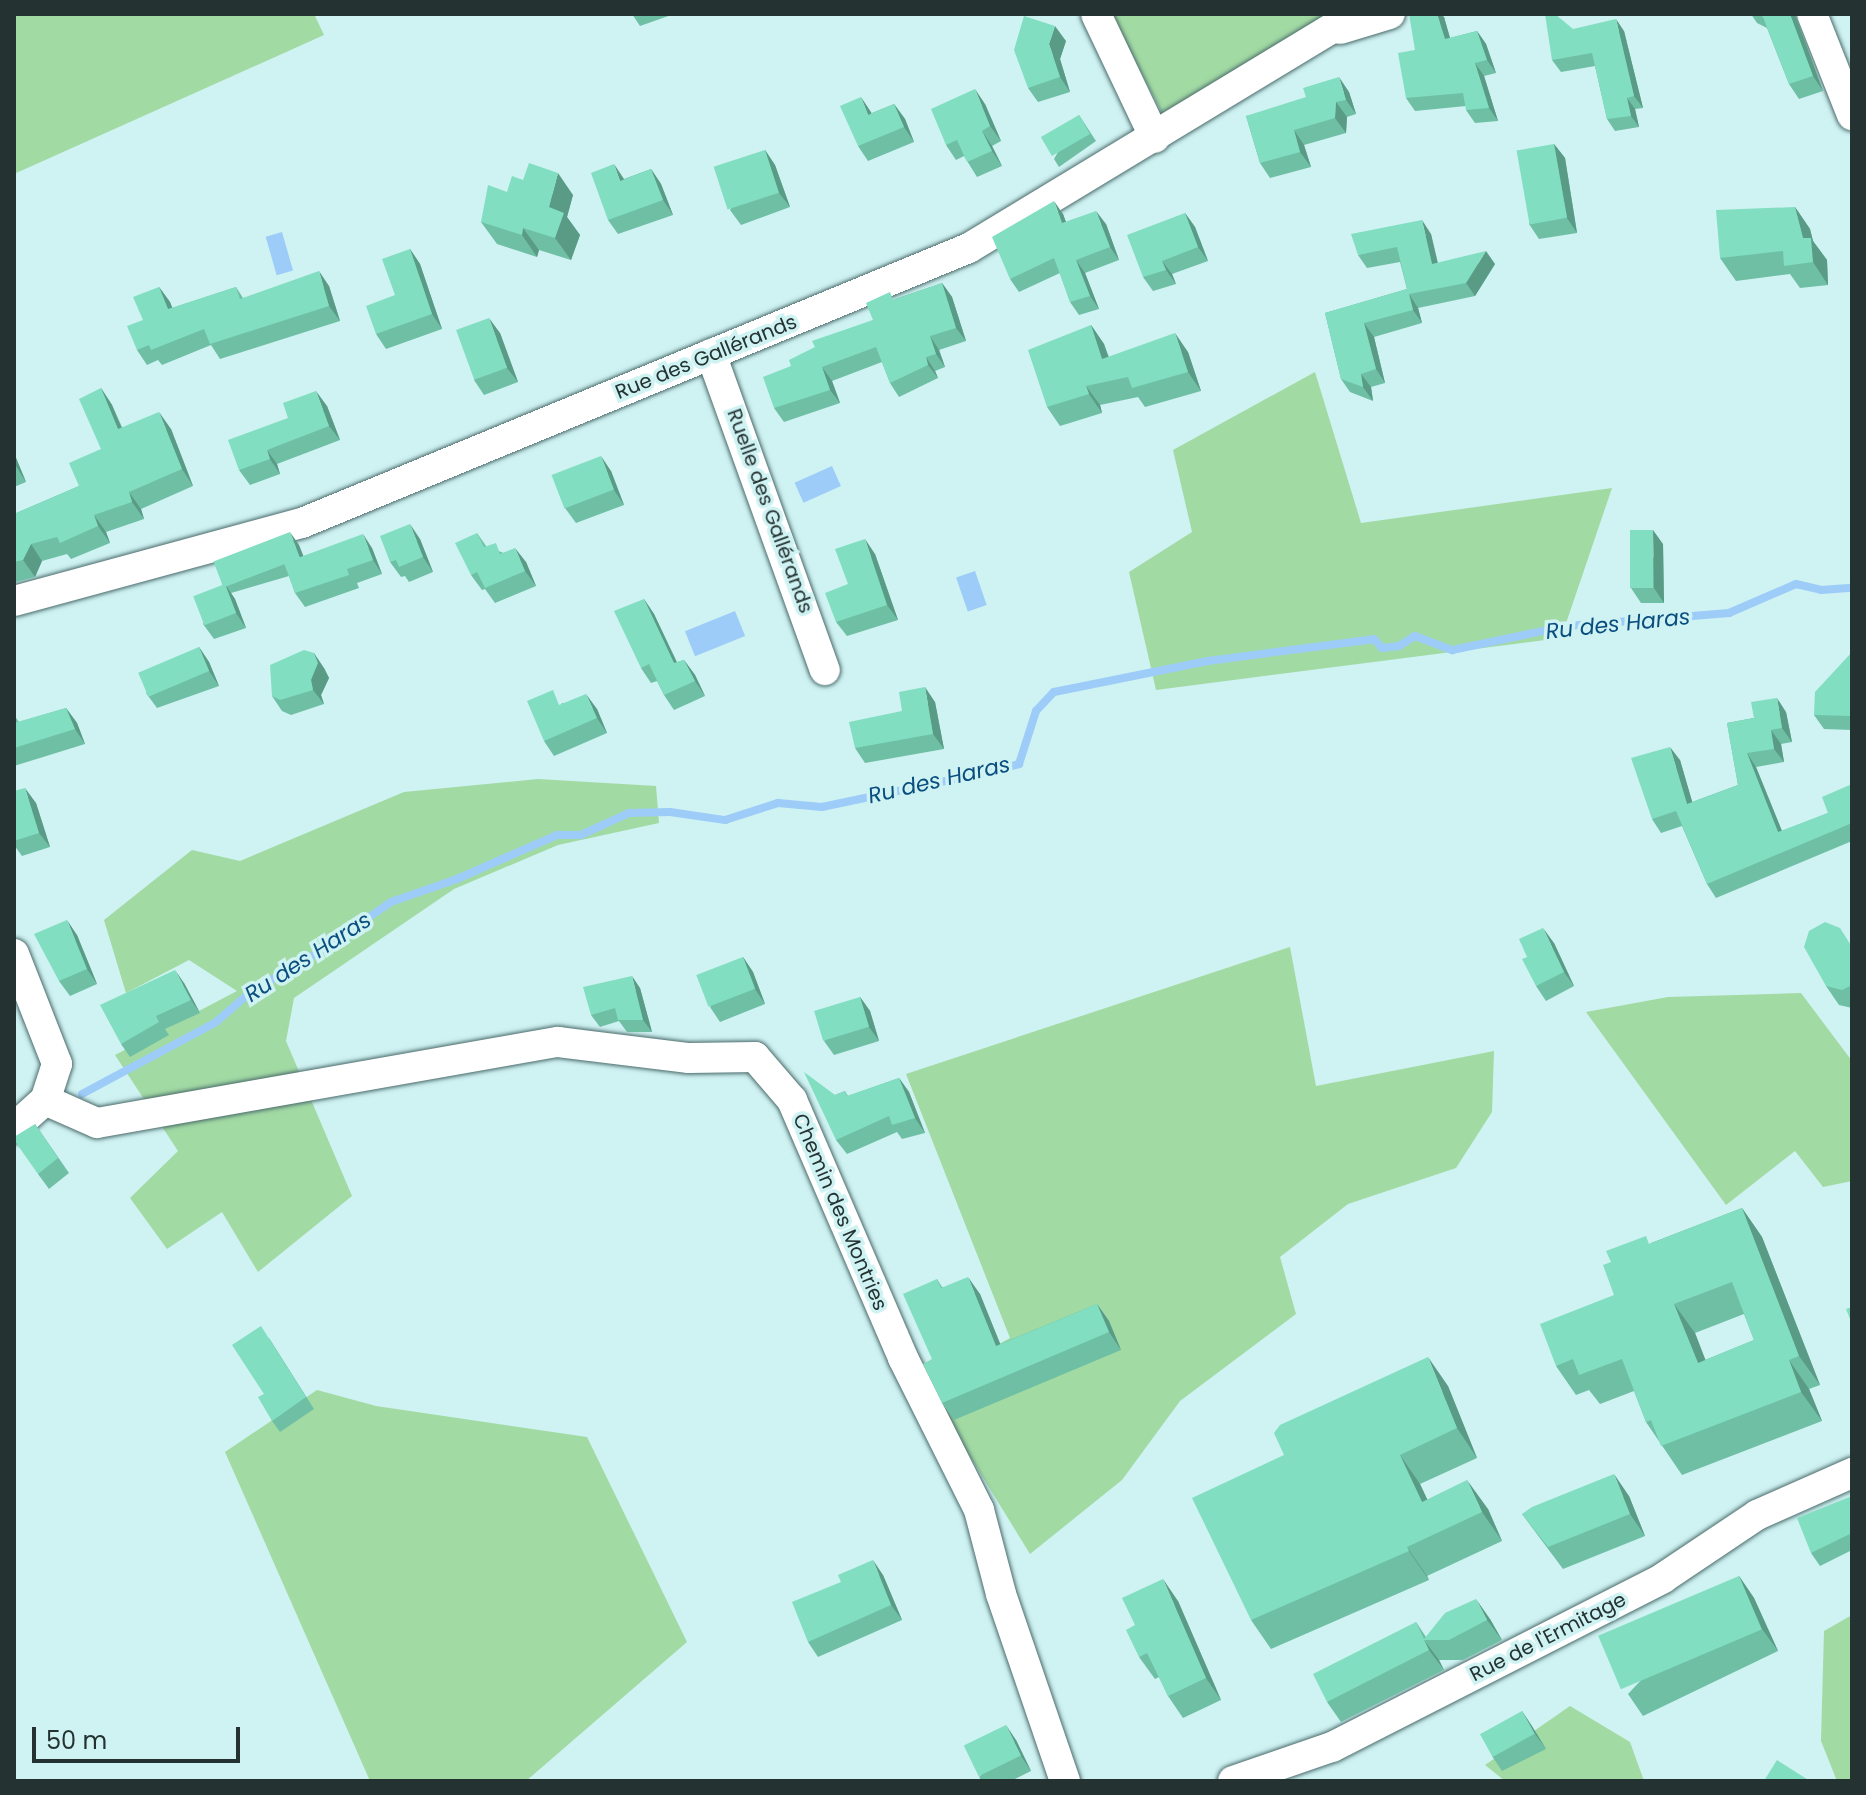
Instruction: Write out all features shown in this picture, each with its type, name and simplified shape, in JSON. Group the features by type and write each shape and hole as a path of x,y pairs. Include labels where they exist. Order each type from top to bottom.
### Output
{"street":[{"path":"1096,14 1155,138"},
{"name":"Rue des Gallérands","path":"14,601 302,523 969,248 1356,14"},
{"name":"Rue des Gallérands","path":"1322,33 1390,14"},
{"path":"1812,14 1852,115"},
{"name":"Ruelle des Gallérands","path":"711,354 825,670"},
{"path":"14,954 57,1064 45,1100 14,1128"},
{"name":"Chemin des Montries","path":"45,1100 97,1123 146,1110 558,1042 689,1058 755,1057 792,1100 903,1358 979,1510 1001,1594 1065,1781"},
{"name":"Rue de l'Ermitage","path":"1233,1781 1332,1747 1663,1578 1757,1515 1852,1473"}],"green space":[{"path":"14,14 314,14 324,35 14,174"},
{"path":"1111,14 1333,14 1162,113"},
{"path":"1315,372 1361,523 1612,488 1561,638 1156,690 1129,572 1192,532 1173,450"},
{"path":"538,779 656,786 659,823 558,845 454,889 294,998 286,1041 352,1196 258,1272 222,1212 167,1249 130,1198 178,1151 115,1055 237,991 189,960 126,993 104,920 192,850 240,861 404,792"},
{"path":"1290,947 1316,1086 1494,1051 1492,1112 1456,1168 1348,1204 1280,1257 1296,1314 1180,1401 1122,1480 1030,1554 926,1385 1010,1338 906,1074"},
{"path":"1801,993 1852,1061 1852,1181 1823,1187 1795,1151 1726,1205 1586,1012 1668,997"},
{"path":"317,1390 376,1406 587,1437 687,1642 526,1781 370,1781 225,1452"},
{"path":"1852,1615 1852,1781 1837,1781 1821,1741 1824,1631"},
{"path":"1570,1706 1630,1742 1644,1781 1505,1781 1485,1765"}],"water":[{"path":"282,232 293,270 277,275 266,237"},
{"path":"832,466 841,486 803,503 795,483"},
{"path":"975,571 987,605 968,612 956,578"},
{"path":"735,611 745,636 695,656 685,631"}],"building":[{"path":"1409,14 1437,14 1445,39 1477,31 1487,60 1475,63 1489,108 1466,110 1463,93 1406,98 1398,53 1415,50"},
{"path":"1545,14 1555,14 1573,29 1616,19 1634,96 1627,98 1631,116 1607,119 1592,53 1552,60"},
{"path":"1758,14 1790,14 1813,76 1789,84 1763,17"},
{"path":"1024,16 1055,26 1049,44 1060,77 1028,88 1014,50"},
{"path":"1339,77 1346,100 1336,102 1335,118 1294,130 1300,152 1260,163 1246,116 1306,97 1303,88"},
{"path":"975,89 990,126 982,131 992,151 967,162 957,140 946,145 931,109"},
{"path":"861,97 868,115 894,104 904,127 858,146 840,106"},
{"path":"1079,115 1090,134 1052,156 1041,137"},
{"path":"1554,144 1567,218 1530,224 1517,151"},
{"path":"765,150 779,193 728,209 714,167"},
{"path":"529,163 558,173 549,207 564,213 555,238 523,228 522,235 481,222 488,185 507,192 512,176 523,180"},
{"path":"614,164 620,181 651,169 663,200 608,220 591,173"},
{"path":"1054,201 1062,223 1096,211 1110,247 1076,260 1090,296 1070,302 1054,258 1010,279 992,237"},
{"path":"1795,207 1803,238 1811,238 1813,262 1784,266 1783,251 1720,258 1716,210"},
{"path":"1185,213 1198,247 1162,261 1166,270 1143,277 1127,235"},
{"path":"1422,220 1432,264 1486,251 1466,283 1409,294 1413,310 1364,323 1376,369 1361,374 1363,387 1341,379 1325,313 1407,289 1397,247 1358,255 1351,234"},
{"path":"410,249 432,314 376,334 366,306 395,295 382,259"},
{"path":"319,271 329,306 210,344 204,329 151,350 149,345 137,350 127,326 143,320 133,297 159,287 168,309 236,287 240,299"},
{"path":"942,283 956,328 930,336 936,354 926,357 928,365 890,383 876,347 822,367 830,390 774,408 763,377 791,366 789,360 815,347 812,341 873,320 866,303 890,292 893,300"},
{"path":"489,318 507,368 474,380 456,330"},
{"path":"1091,325 1102,359 1175,333 1188,372 1132,388 1128,377 1086,386 1089,394 1047,407 1028,350"},
{"path":"101,388 118,429 159,412 182,469 129,492 132,502 94,515 98,526 60,543 57,537 31,544 23,560 14,562 14,514 79,486 69,463 101,449 79,399"},
{"path":"316,391 329,426 267,450 270,459 239,470 228,440 288,418 283,403"},
{"path":"601,456 614,490 564,509 552,475"},
{"path":"410,524 423,557 399,567 396,560 390,562 380,536"},
{"path":"1630,530 1653,530 1653,588 1630,588"},
{"path":"290,532 300,558 223,588 213,561"},
{"path":"477,533 484,547 496,543 500,554 515,548 525,571 485,588 477,572 471,575 455,543"},
{"path":"363,534 373,560 347,569 349,575 295,593 284,563"},
{"path":"865,539 887,605 836,622 825,593 848,584 835,549"},
{"path":"225,584 236,613 204,625 193,596"},
{"path":"644,599 674,663 684,660 695,681 664,695 649,664 641,668 614,611"},
{"path":"199,647 209,671 148,697 138,673"},
{"path":"304,650 314,653 318,663 311,680 313,690 280,700 272,696 270,665"},
{"path":"1852,652 1852,714 1814,715 1815,692"},
{"path":"925,687 933,734 855,748 849,722 902,711 899,692"},
{"path":"553,690 559,705 586,694 597,718 544,741 527,701"},
{"path":"1777,698 1782,728 1771,730 1774,749 1747,753 1778,832 1828,813 1822,797 1852,784 1852,823 1707,884 1676,811 1652,819 1631,758 1670,747 1687,804 1738,785 1727,723 1754,718 1751,702"},
{"path":"66,708 75,729 14,748 14,723"},
{"path":"25,788 39,833 14,841 14,791"},
{"path":"67,920 87,969 59,981 34,934"},
{"path":"1825,922 1840,928 1852,947 1852,985 1842,990 1826,986 1804,947 1809,931"},
{"path":"1543,928 1564,972 1536,986 1522,959 1527,957 1519,939"},
{"path":"743,957 755,989 709,1007 696,975"},
{"path":"175,970 191,1000 156,1016 159,1022 121,1044 100,1005"},
{"path":"632,976 643,1020 618,1020 615,1008 591,1015 583,987"},
{"path":"860,997 869,1027 823,1041 814,1011"},
{"path":"804,1072 835,1095 845,1091 847,1096 899,1078 915,1118 892,1125 889,1116 836,1140"},
{"path":"35,1124 58,1158 38,1174 14,1140"},
{"path":"1742,1208 1799,1356 1789,1360 1801,1392 1661,1446 1651,1420 1646,1422 1622,1359 1579,1375 1573,1359 1556,1366 1540,1324 1614,1295 1603,1265 1611,1262 1606,1251 1646,1236 1649,1244","holes":["1732,1282 1754,1340 1698,1363 1674,1304"]},
{"path":"968,1277 996,1346 1097,1304 1109,1332 942,1403 923,1364 932,1359 903,1294 937,1279 941,1288"},
{"path":"1852,1307 1852,1324 1846,1309"},
{"path":"261,1326 306,1397 272,1421 258,1397 264,1394 232,1345"},
{"path":"1428,1357 1457,1428 1400,1455 1422,1502 1467,1480 1482,1512 1407,1547 1409,1551 1251,1620 1192,1498 1284,1455 1274,1433 1280,1425"},
{"path":"1614,1474 1630,1514 1548,1547 1522,1514 1532,1507"},
{"path":"1852,1496 1852,1533 1811,1553 1797,1518"},
{"path":"873,1560 891,1605 808,1642 792,1602 841,1582 838,1575"},
{"path":"1739,1576 1762,1629 1621,1689 1598,1636"},
{"path":"1163,1579 1206,1678 1168,1696 1147,1653 1139,1657 1126,1630 1135,1625 1122,1598"},
{"path":"1476,1599 1487,1620 1449,1640 1424,1640 1429,1650 1327,1702 1313,1674 1416,1622 1424,1639 1445,1613"},
{"path":"1522,1711 1535,1734 1493,1757 1480,1734"},
{"path":"1006,1725 1021,1756 979,1776 964,1746"},
{"path":"1777,1760 1810,1781 1764,1781"}],"waterway":[{"name":"Ru des Haras","path":"82,1094 216,1022 260,984 286,974 391,902 457,879 557,835 581,835 629,813 670,812 725,820 778,803 822,807 997,770 1019,764 1036,711 1054,692 1208,661 1374,639 1382,648 1399,646 1415,636 1452,650 1567,626 1729,613 1796,584 1821,590 1852,588"}]}
